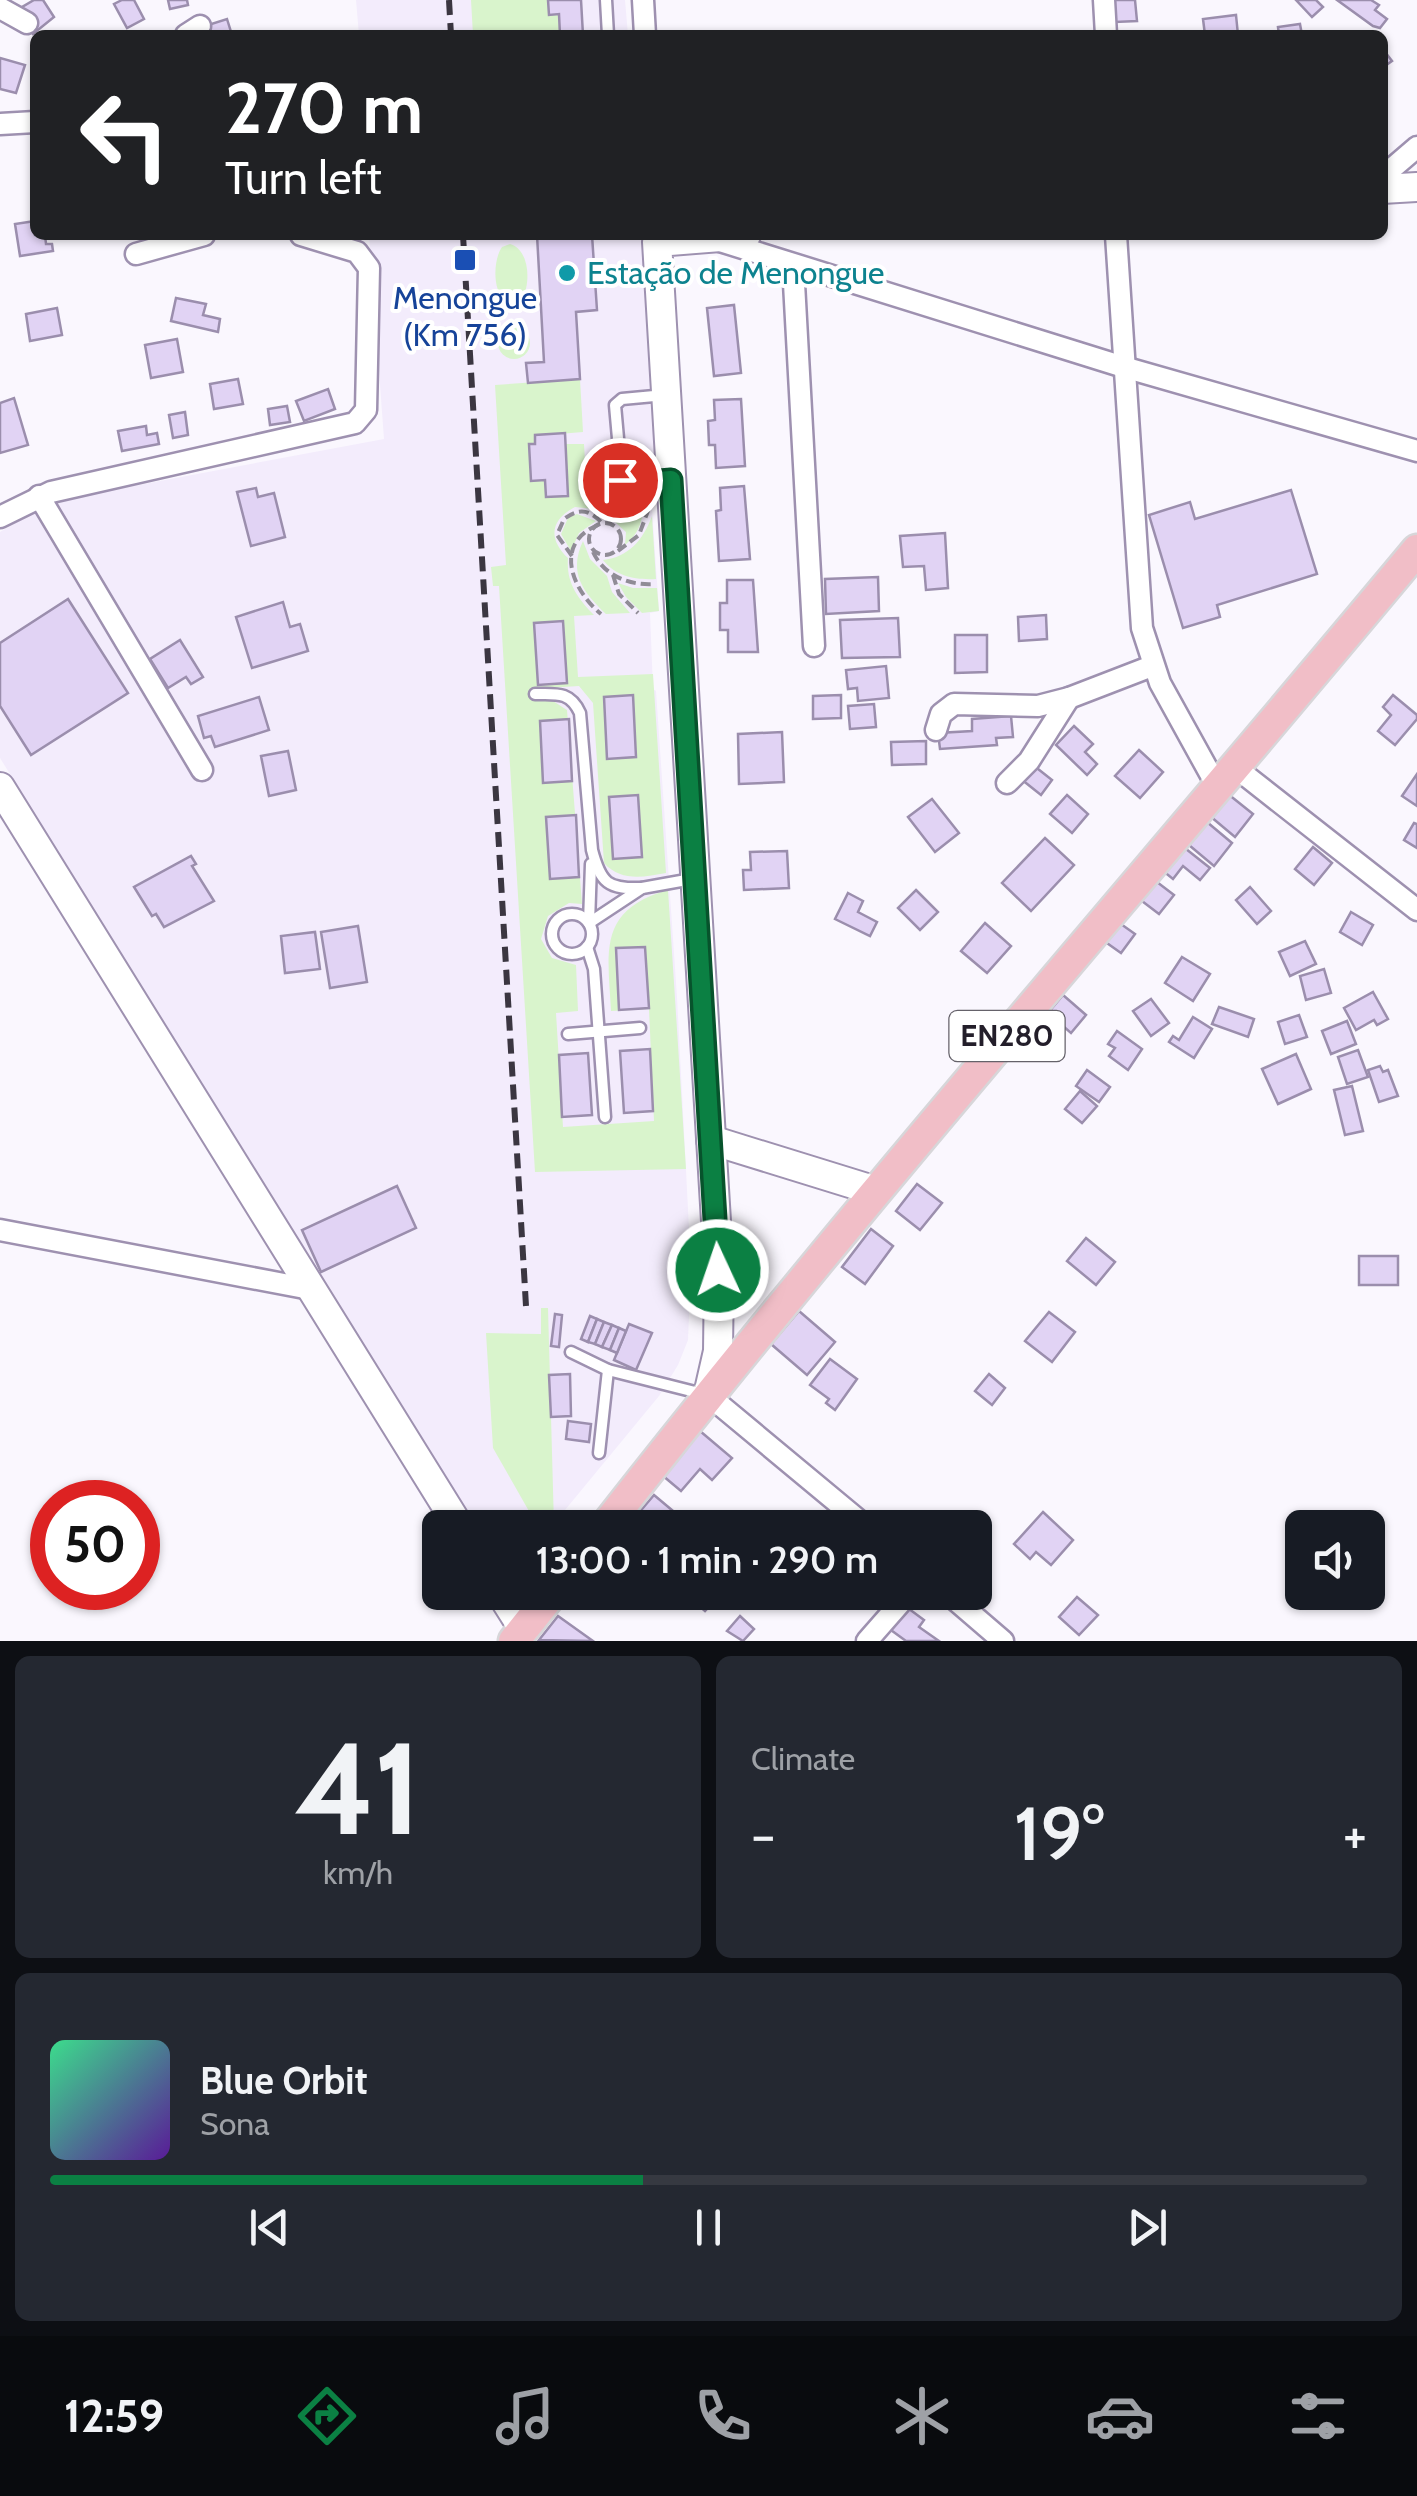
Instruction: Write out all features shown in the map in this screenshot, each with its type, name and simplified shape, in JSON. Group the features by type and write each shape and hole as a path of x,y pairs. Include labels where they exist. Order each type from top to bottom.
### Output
{"main road":[{"path":"1388,189 1417,187"},
{"path":"657,240 666,395 659,487 696,879 718,1270 718,1351 708,1395"},
{"name":"EN280","path":"618,1510 876,1191 1417,550"},
{"path":"0,786 449,1510"},
{"path":"711,1140 876,1191"},
{"path":"508,1610 519,1636 539,1610"}],"street":[{"path":"643,0 645,30"},
{"path":"1104,0 1106,30"},
{"path":"0,8 26,23"},
{"path":"0,124 30,122"},
{"path":"1388,172 1417,147"},
{"path":"136,254 186,240"},
{"path":"0,517 39,496 356,423 363,417 369,268 358,252 317,240"},
{"path":"717,240 1127,368 1417,452"},
{"path":"1116,240 1142,628 1152,666 1226,778 1417,910"},
{"path":"794,266 814,646"},
{"path":"39,496 202,770"},
{"path":"936,730 942,714 954,704 1030,707 1069,698 1152,666"},
{"path":"1007,783 1028,761 1069,698"},
{"path":"0,1230 310,1289"},
{"path":"708,1395 846,1510"},
{"path":"867,1641 894,1610"},
{"path":"967,1610 1003,1641"}],"lane":[{"path":"606,0 608,30"},
{"path":"659,487 622,483 615,405 617,400 666,395"},
{"path":"535,694 564,694 572,698 580,712 592,850 592,935 587,947 594,969 606,1117"},
{"path":"592,850 597,871 608,884 622,888 696,879"},
{"path":"589,923 642,888"},
{"path":"587,947 568,954 556,947 552,934 556,922 566,914 579,914 589,923"},
{"path":"568,1034 640,1028"},
{"path":"571,1352 608,1370 708,1395"},
{"path":"599,1453 608,1370"}],"path":[{"path":"592,547 599,554 614,553 631,544 639,535 659,487"},
{"path":"616,496 620,507 590,538 592,547 602,566 613,575 656,584"},
{"path":"597,518 599,497"},
{"path":"572,556 560,542 559,527 572,512 590,512 603,524 618,530 621,539 614,553"},
{"path":"601,614 576,587 572,556 585,532 603,524"},
{"path":"613,575 619,594 638,612"}],"shaded area":[{"path":"356,0 625,0 628,30 359,30"},
{"path":"369,240 641,240 658,493 651,494 659,611 650,613 653,689 677,997 691,1267 688,1340 659,1396 565,1510 466,1510 0,758 0,532 53,501 384,439"}],"green space":[{"path":"471,0 548,0 549,15 559,14 560,30 473,30"},
{"path":"510,244 522,253 527,276 522,300 512,302 500,294 495,275 498,255 502,247"},
{"path":"514,327 525,332 530,343 525,354 514,359 503,354 498,343 503,332"},
{"path":"580,379 583,432 535,436 535,444 530,444 532,481 545,480 546,497 568,496 565,444 584,444 587,497 596,497 593,509 575,507 561,518 555,530 557,544 568,558 574,589 594,615 574,616 578,677 653,674 666,873 625,876 604,863 593,703 579,686 532,689 532,699 553,701 567,710 582,904 569,903 548,916 541,939 552,958 576,965 578,1011 556,1013 563,1127 654,1121 649,1009 611,1011 609,952 618,922 629,909 668,890 686,1169 535,1172 499,586 493,586 491,567 506,565 495,385"},
{"path":"641,494 641,522 625,545 626,532 615,522 623,510 620,496"},
{"path":"577,514 596,521 579,533 571,551 561,534 568,518"},
{"path":"652,516 656,579 620,574 603,560 634,546"},
{"path":"583,541 590,559 607,576 612,592 630,613 606,614 585,590 577,563"},
{"path":"618,583 633,588 657,588 659,611 642,613"},
{"path":"541,1308 548,1308 554,1510 528,1510 493,1448 486,1333 541,1334"}],"building":[{"path":"34,0 43,0 54,17 38,30 30,30 17,10"},
{"path":"134,0 144,19 127,28 114,4"},
{"path":"168,0 187,0 188,5 170,9"},
{"path":"548,0 581,0 583,30 560,30 559,14 549,15"},
{"path":"1114,0 1135,0 1137,21 1115,22"},
{"path":"1296,0 1316,0 1323,7 1312,17"},
{"path":"1337,0 1371,0 1379,5 1375,10 1387,19 1380,28 1373,26"},
{"path":"1236,15 1238,30 1204,30 1203,19"},
{"path":"227,19 230,30 210,30 208,25"},
{"path":"1300,24 1301,30 1278,30"},
{"path":"0,58 25,65 16,93 0,89"},
{"path":"30,222 30,240 46,240 46,244 52,244 53,251 20,256 15,224"},
{"name":"Estação de Menongue","path":"537,240 592,240 597,310 576,312 580,379 528,383 526,363 544,362"},
{"path":"176,298 206,304 203,315 220,319 218,332 171,321"},
{"path":"734,305 741,373 714,376 707,308"},
{"path":"57,308 62,335 30,341 26,314"},
{"path":"177,339 183,372 151,378 145,345"},
{"path":"238,379 243,404 214,409 210,384"},
{"path":"328,389 335,409 304,421 296,401"},
{"path":"14,398 28,445 0,453 0,403"},
{"path":"741,399 745,466 716,468 715,445 709,445 708,421 715,420 714,400"},
{"path":"287,406 290,422 270,425 268,409"},
{"path":"185,412 188,435 173,438 169,415"},
{"path":"146,426 147,435 157,433 159,444 122,451 118,431"},
{"path":"565,433 568,496 546,497 545,480 531,481 529,444 535,444 535,435"},
{"path":"744,486 750,559 719,561 716,511 721,510 720,488"},
{"path":"256,488 258,497 274,493 285,537 251,546 237,492"},
{"path":"1291,490 1317,574 1217,605 1220,617 1183,628 1149,515 1190,502 1195,519"},
{"path":"945,533 948,588 926,590 924,566 903,567 900,536"},
{"path":"878,577 879,611 826,614 825,579"},
{"path":"727,580 753,580 758,652 728,652 728,630 720,630 720,603 727,603"},
{"path":"68,599 128,693 31,755 0,706 0,643"},
{"path":"283,602 290,627 300,624 308,651 252,668 236,617"},
{"path":"1046,615 1047,639 1019,641 1018,617"},
{"path":"898,618 900,657 842,658 840,620"},
{"path":"563,621 567,683 538,685 534,623"},
{"path":"955,635 987,635 987,672 955,673"},
{"path":"180,640 203,677 191,684 186,677 168,688 150,659"},
{"path":"886,666 889,698 858,701 857,688 848,689 846,670"},
{"path":"633,695 636,757 607,759 604,697"},
{"path":"841,695 841,718 813,719 813,696"},
{"path":"1393,695 1417,715 1395,745 1378,731 1391,715 1383,707"},
{"path":"259,697 269,730 215,747 211,736 204,738 198,716"},
{"path":"874,704 876,727 850,729 848,706"},
{"path":"1011,716 1013,737 996,738 997,745 940,749 938,733 972,731 972,719"},
{"path":"569,719 572,781 543,783 540,721"},
{"path":"1074,726 1093,744 1085,752 1097,764 1087,775 1056,745"},
{"path":"782,732 784,782 739,784 738,734"},
{"path":"926,741 926,764 892,765 891,742"},
{"path":"1139,750 1163,772 1140,798 1115,776"},
{"path":"288,751 296,790 269,796 261,756"},
{"path":"1033,765 1052,780 1041,795 1021,779"},
{"path":"1417,774 1417,806 1402,796"},
{"path":"1228,794 1253,814 1235,837 1210,816"},
{"path":"638,795 642,857 613,859 609,797"},
{"path":"1067,795 1088,814 1072,833 1050,814"},
{"path":"932,799 959,833 935,852 908,817"},
{"path":"576,815 579,877 550,879 546,817"},
{"path":"1201,817 1232,843 1214,866 1183,840"},
{"path":"1417,824 1417,848 1404,840"},
{"path":"1045,838 1074,865 1031,911 1002,883"},
{"path":"1181,845 1210,868 1200,880 1183,866 1173,879 1162,870"},
{"path":"1313,847 1332,863 1314,885 1295,869"},
{"path":"787,851 789,888 744,890 743,870 751,870 750,852"},
{"path":"191,856 196,864 192,866 214,901 164,927 134,887"},
{"path":"1153,879 1174,895 1159,914 1138,898"},
{"path":"1250,887 1271,911 1257,924 1236,900"},
{"path":"916,890 938,912 920,930 898,908"},
{"path":"848,893 863,901 858,912 877,922 870,936 835,919"},
{"path":"1351,912 1373,925 1362,945 1340,932"},
{"path":"1111,917 1135,934 1121,953 1097,936"},
{"path":"985,923 1011,946 987,973 961,951"},
{"path":"358,926 367,982 330,988 321,932"},
{"path":"315,932 320,969 285,973 281,936"},
{"path":"1305,941 1316,964 1290,976 1279,952"},
{"path":"645,947 649,1008 619,1010 616,948"},
{"path":"1182,957 1210,974 1193,1001 1165,983"},
{"path":"1324,969 1331,993 1306,1000 1300,976"},
{"path":"1373,992 1388,1019 1377,1025 1374,1020 1356,1030 1344,1008"},
{"path":"1063,995 1086,1015 1071,1033 1048,1013"},
{"path":"1151,999 1169,1023 1151,1036 1133,1011"},
{"path":"1219,1007 1254,1019 1248,1037 1212,1024"},
{"path":"1299,1015 1307,1037 1285,1044 1278,1022"},
{"path":"1193,1017 1212,1029 1194,1058 1169,1042 1173,1036 1179,1040"},
{"path":"1347,1021 1356,1044 1331,1054 1322,1031"},
{"path":"1117,1031 1142,1049 1128,1070 1109,1056 1115,1048 1108,1044"},
{"path":"650,1049 653,1111 624,1113 620,1051"},
{"path":"1358,1050 1368,1077 1347,1084 1338,1057"},
{"path":"588,1053 592,1115 562,1117 559,1055"},
{"path":"1296,1054 1311,1089 1278,1104 1262,1069"},
{"path":"1380,1066 1383,1072 1388,1070 1398,1096 1379,1102 1368,1070"},
{"path":"1087,1070 1110,1087 1099,1102 1076,1086"},
{"path":"1352,1086 1363,1131 1345,1135 1334,1090"},
{"path":"1080,1091 1097,1106 1082,1123 1065,1109"},
{"path":"917,1184 942,1203 920,1230 896,1211"},
{"path":"397,1186 416,1228 321,1272 302,1230"},
{"path":"871,1229 893,1246 865,1284 842,1267"},
{"path":"1086,1238 1115,1262 1096,1285 1067,1261"},
{"path":"1359,1256 1398,1256 1398,1285 1359,1285"},
{"path":"799,1311 835,1342 807,1375 771,1344"},
{"path":"1049,1312 1075,1332 1052,1362 1025,1341"},
{"path":"555,1314 562,1315 559,1347 551,1346"},
{"path":"590,1316 597,1319 588,1342 581,1339"},
{"path":"597,1319 604,1322 595,1344 588,1342"},
{"path":"604,1322 612,1325 602,1347 595,1344"},
{"path":"629,1324 652,1333 636,1370 614,1360"},
{"path":"612,1325 619,1328 610,1350 602,1347"},
{"path":"619,1328 626,1331 617,1353 610,1350"},
{"path":"830,1359 857,1379 835,1410 826,1403 829,1399 810,1385"},
{"path":"570,1374 571,1416 551,1417 549,1375"},
{"path":"989,1374 1005,1388 992,1405 975,1391"},
{"path":"568,1421 591,1424 589,1442 566,1439"},
{"path":"700,1431 732,1458 712,1480 700,1469 681,1491 662,1475"},
{"path":"654,1495 672,1510 641,1510"},
{"path":"1043,1512 1073,1540 1051,1565 1036,1552 1030,1559 1014,1544"},
{"path":"1077,1597 1098,1615 1079,1635 1059,1617"},
{"path":"896,1610 910,1610 924,1620 919,1627 939,1641 906,1641 884,1625"},
{"path":"558,1616 593,1641 539,1640"},
{"path":"740,1616 754,1629 743,1641 727,1631"}],"railway":[{"path":"449,0 451,30"},
{"path":"463,240 526,1306"}],"place":[{"name":"Menongue (Km 756)","path":"465,260"},
{"name":"Estação de Menongue","path":"567,273"}],"route":[{"path":"620,480 626,484 671,480 718,1270"}]}
